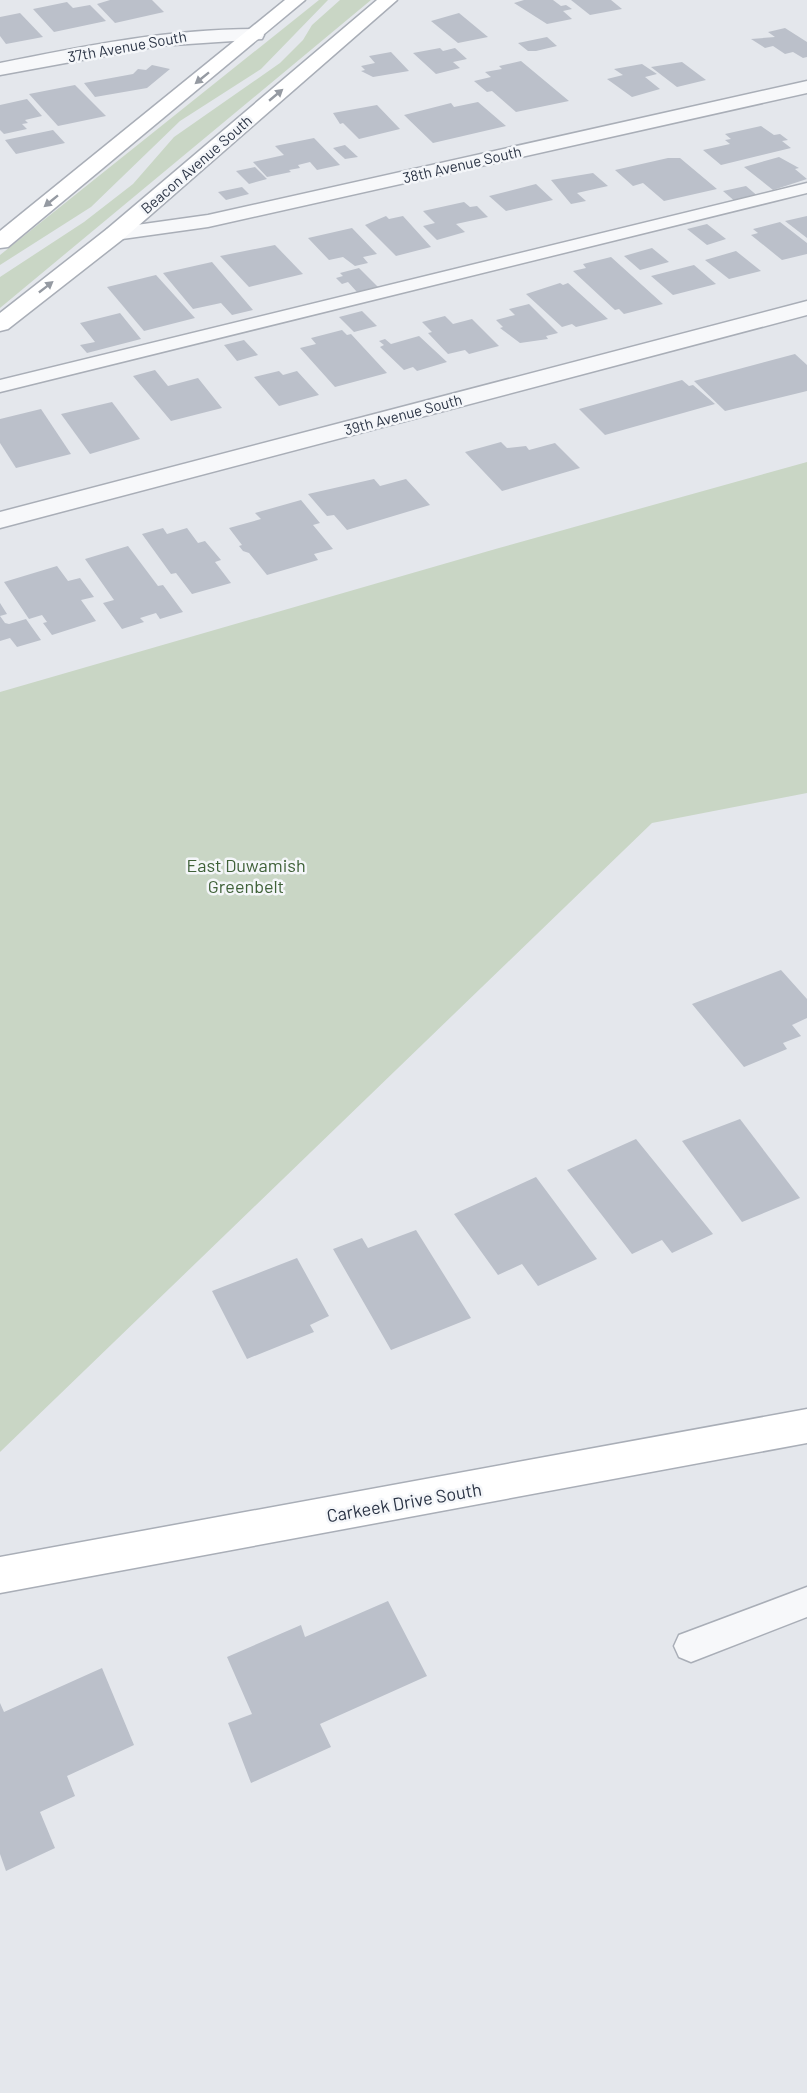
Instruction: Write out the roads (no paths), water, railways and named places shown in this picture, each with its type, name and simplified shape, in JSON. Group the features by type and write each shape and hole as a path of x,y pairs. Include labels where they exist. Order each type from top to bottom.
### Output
{"main road":[{"path":"0,242 296,0"},
{"name":"Beacon Avenue South","path":"0,324 115,234 388,0"},
{"name":"Carkeek Drive South","path":"0,1575 807,1426"}],"street":[{"name":"37th Avenue South","path":"0,69 153,39 203,34 255,35"},
{"name":"38th Avenue South","path":"115,234 208,221 798,89"},
{"path":"798,89 807,104"},
{"name":"39th Avenue South","path":"0,520 807,308"}],"lane":[{"path":"0,386 807,188"},
{"path":"691,1646 807,1602"}],"park label":[{"name":"East Duwamish Greenbelt","path":"246,875"}]}
